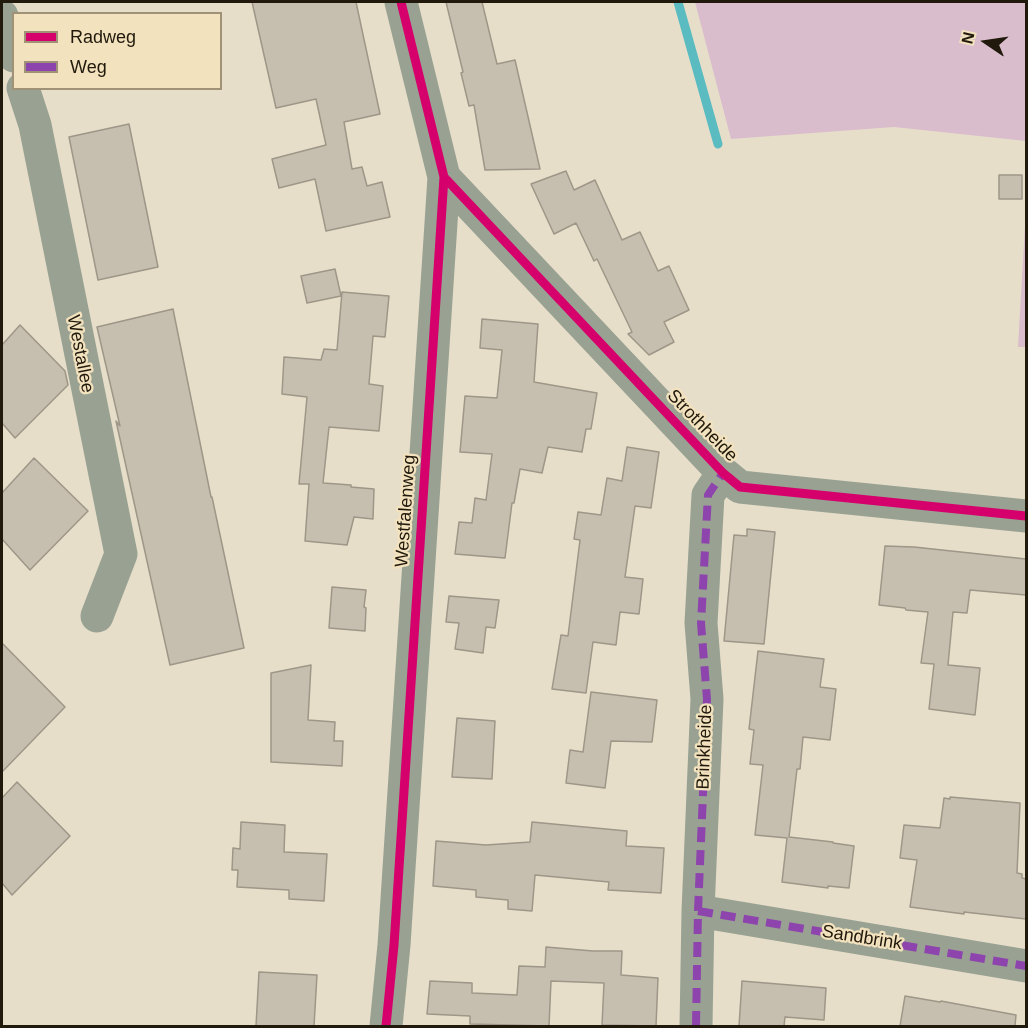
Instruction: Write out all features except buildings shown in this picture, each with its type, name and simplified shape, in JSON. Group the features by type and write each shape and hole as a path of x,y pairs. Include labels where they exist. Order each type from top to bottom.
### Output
{"street":[{"name":"Westfalenweg","path":"386,1026 394,945 444,177 401,2"},
{"path":"2,16 12,49"},
{"name":"Westallee","path":"25,90 35,125 121,554 97,616"},
{"name":"Strothheide","path":"444,177 723,473 740,487 1026,516"},
{"name":"Brinkheide","path":"696,1026 698,911 707,699 701,623 708,495 723,473"},
{"name":"Sandbrink","path":"698,911 1026,966"}],"shaded area":[{"path":"695,2 1026,2 1026,141 894,127 731,139"},
{"path":"1026,209 1026,347 1018,347"}],"waterway":[{"path":"678,2 718,144"}],"marked path":[{"path":"696,1026 698,911 707,699 701,623 708,495 723,473"},
{"path":"698,911 1026,966"}],"cycle path":[{"path":"386,1026 394,945 444,177 401,2"},
{"path":"444,177 723,473 740,487 1026,516"}]}
